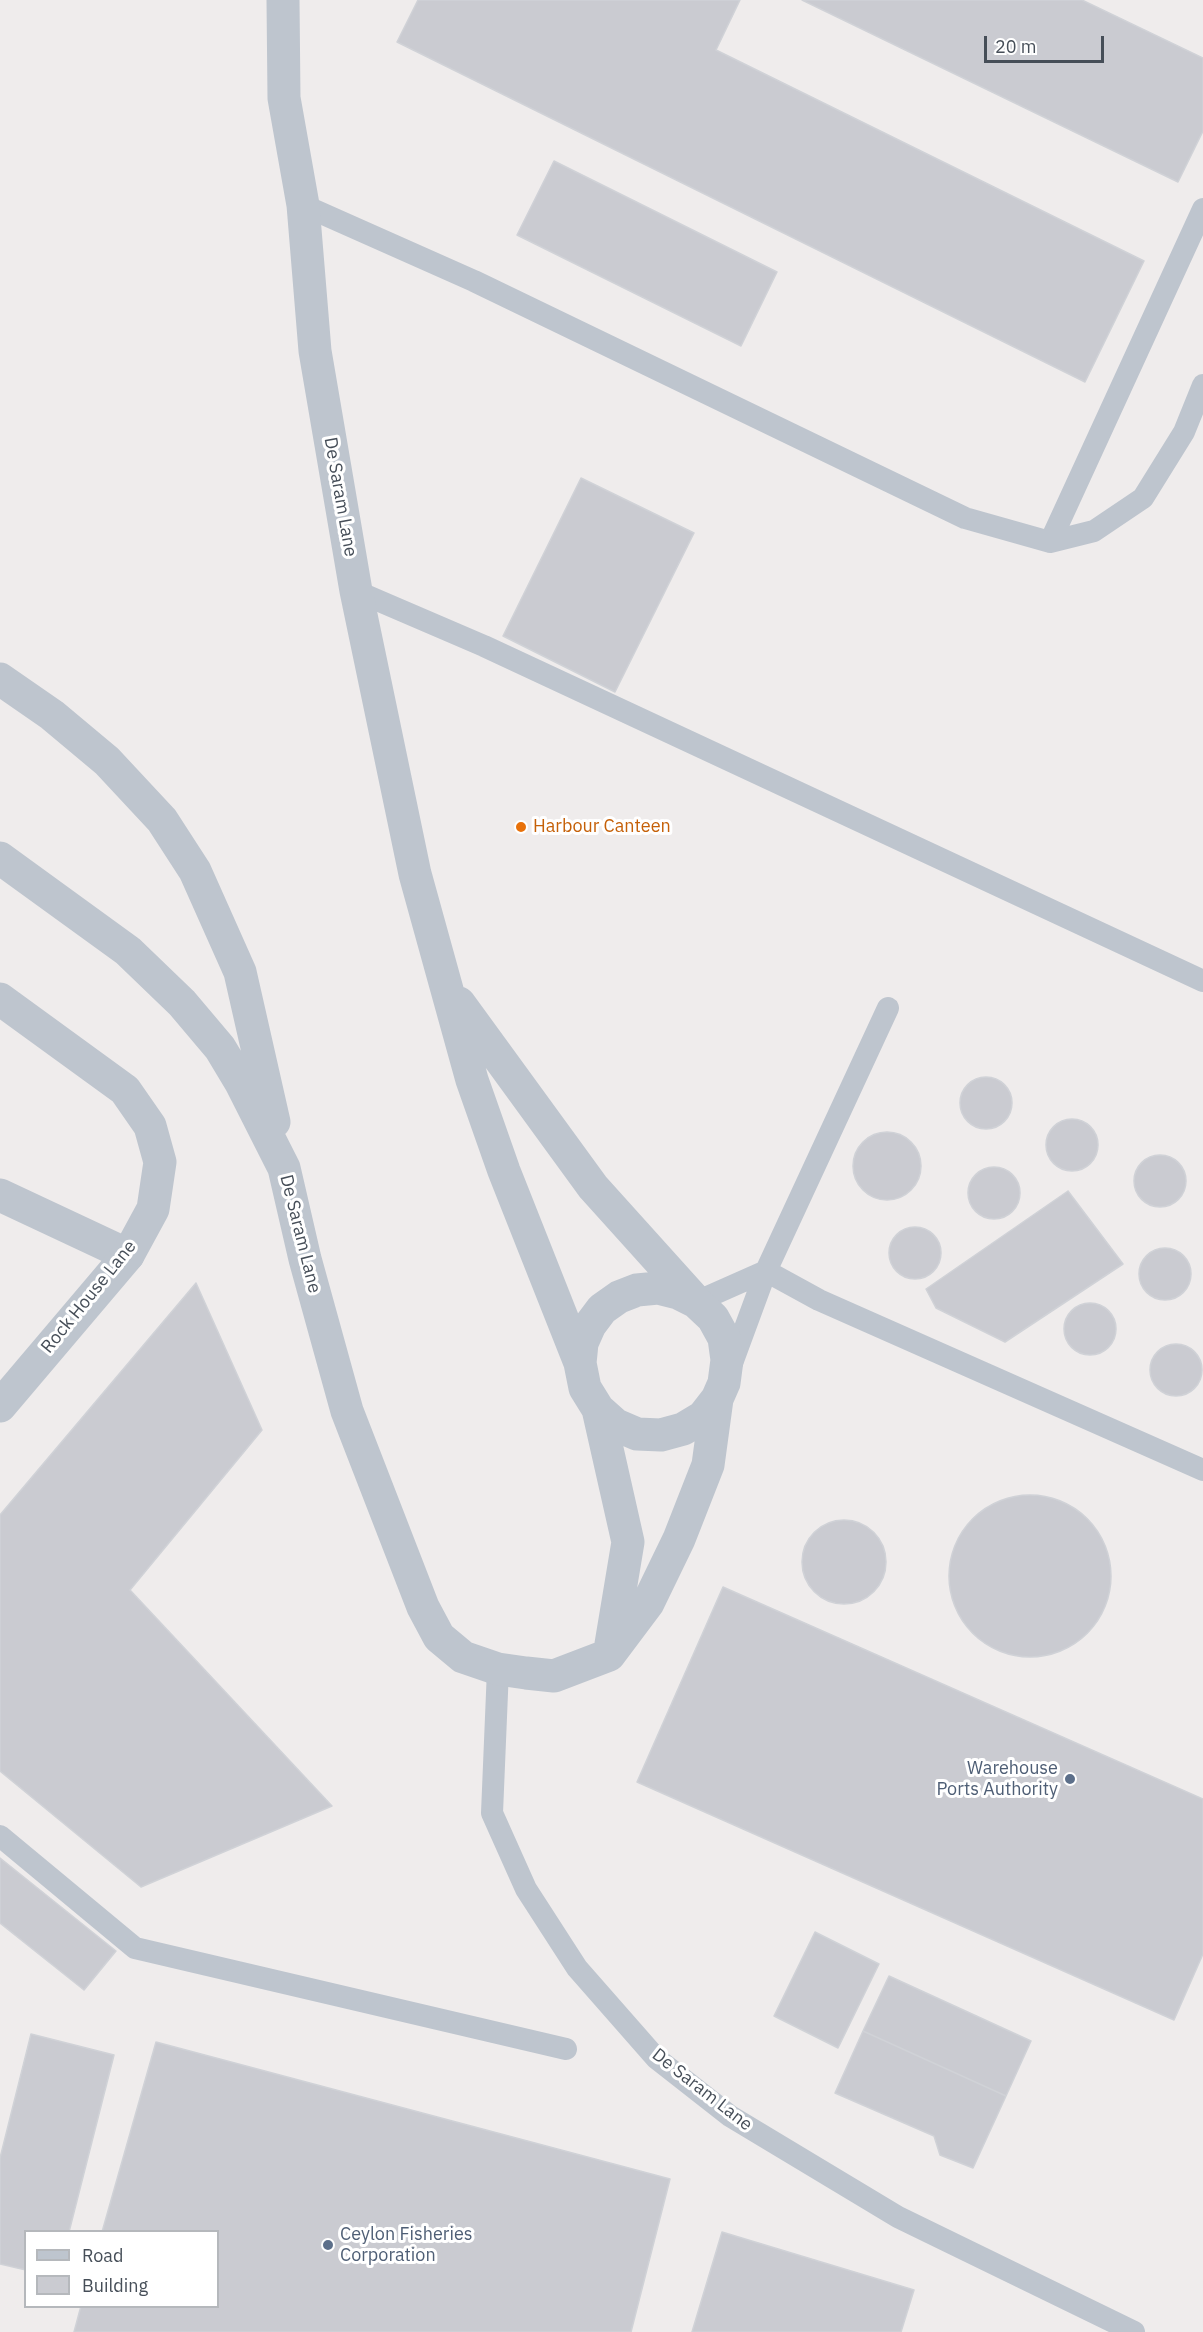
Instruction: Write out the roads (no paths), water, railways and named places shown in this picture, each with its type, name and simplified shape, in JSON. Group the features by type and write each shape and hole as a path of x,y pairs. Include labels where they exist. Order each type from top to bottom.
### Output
{"street":[{"name":"De Saram Lane","path":"283,0 284,98 303,205 315,351 356,591 415,874 472,1080 504,1171 580,1363"},
{"path":"0,679 52,715 108,761 162,820 195,871 240,972 284,1167"},
{"name":"De Saram Lane","path":"0,858 128,951 182,1003 220,1048 242,1083 284,1167 305,1259 348,1411 423,1607 439,1637 463,1657 498,1669 554,1676 609,1655"},
{"path":"447,987 593,1187 713,1318 724,1338 727,1360 708,1465 679,1539 648,1603 609,1655"},
{"name":"Rock House Lane","path":"0,999 125,1090 150,1126 160,1162 153,1209 128,1255 0,1406"},
{"path":"0,1196 128,1255"},
{"path":"609,1655 628,1542 597,1409 585,1388 580,1363 582,1343 590,1325 602,1309 619,1297 638,1290 658,1288 678,1293 696,1302"},
{"path":"597,1409 616,1425 637,1434 661,1435 683,1429 703,1417 721,1391"}],"lane":[{"path":"303,205 474,281 965,518 1050,542 1094,531 1143,498 1184,432 1203,384"},
{"path":"1050,542 1203,209"},
{"path":"356,591 495,651 1203,981"},
{"path":"721,1391 766,1271 888,1008"},
{"path":"696,1302 766,1271"},
{"path":"766,1271 819,1300 1203,1470"},
{"name":"De Saram Lane","path":"498,1669 492,1813 526,1889 577,1968 656,2058 730,2116 898,2217 1134,2332"},
{"path":"0,1836 135,1948 566,2049"}],"place":[{"name":"Harbour Canteen","path":"521,827"},
{"name":"Warehouse Ports Authority","path":"1070,1779"},
{"name":"Ceylon Fisheries Corporation","path":"328,2245"}]}
